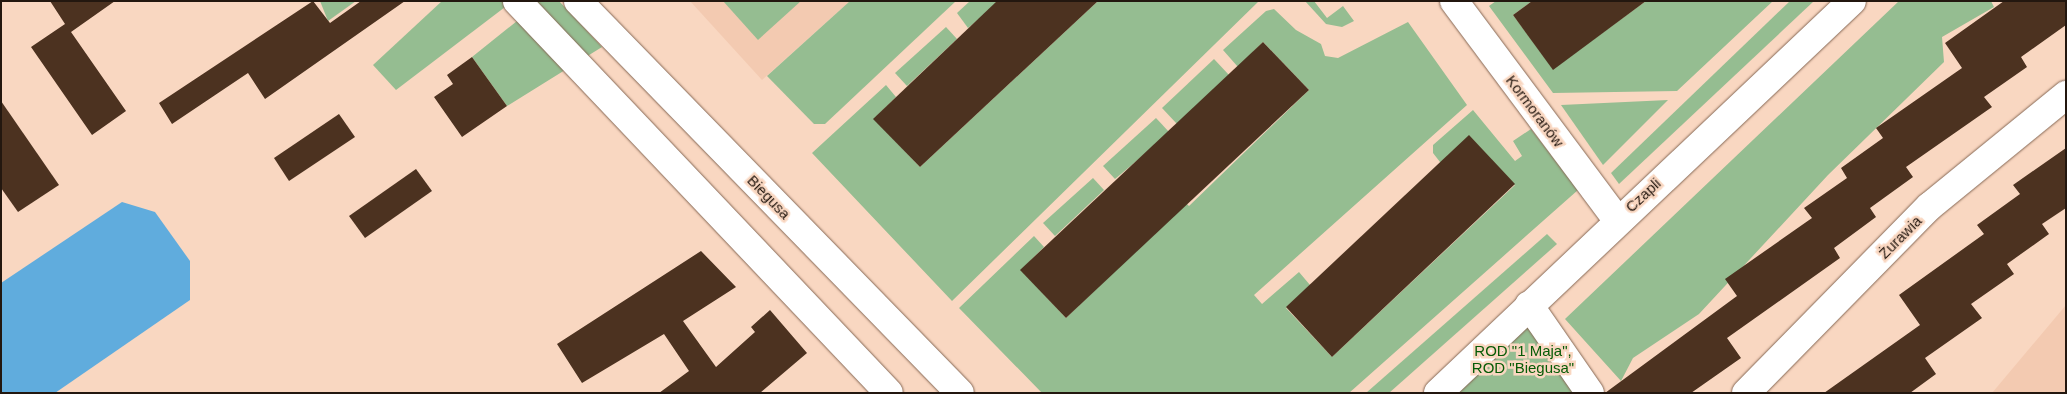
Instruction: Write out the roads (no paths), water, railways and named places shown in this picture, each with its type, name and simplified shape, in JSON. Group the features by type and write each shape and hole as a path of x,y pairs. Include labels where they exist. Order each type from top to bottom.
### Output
{"street":[{"path":"517,1 889,393"},
{"name":"Biegusa","path":"578,1 960,393"},
{"name":"Kormoranów","path":"1454,1 1617,220"},
{"name":"Czapli","path":"1438,393 1617,220 1852,1"},
{"name":"Żurawia","path":"1746,393 1930,206 2066,95"},
{"path":"1529,305 1590,393"}],"water":[{"path":"122,202 155,212 190,261 190,300 55,393 1,393 1,283"}],"park label":[{"name":"ROD \"1 Maja\", ROD \"Biegusa\"","path":"1523,358"}]}
